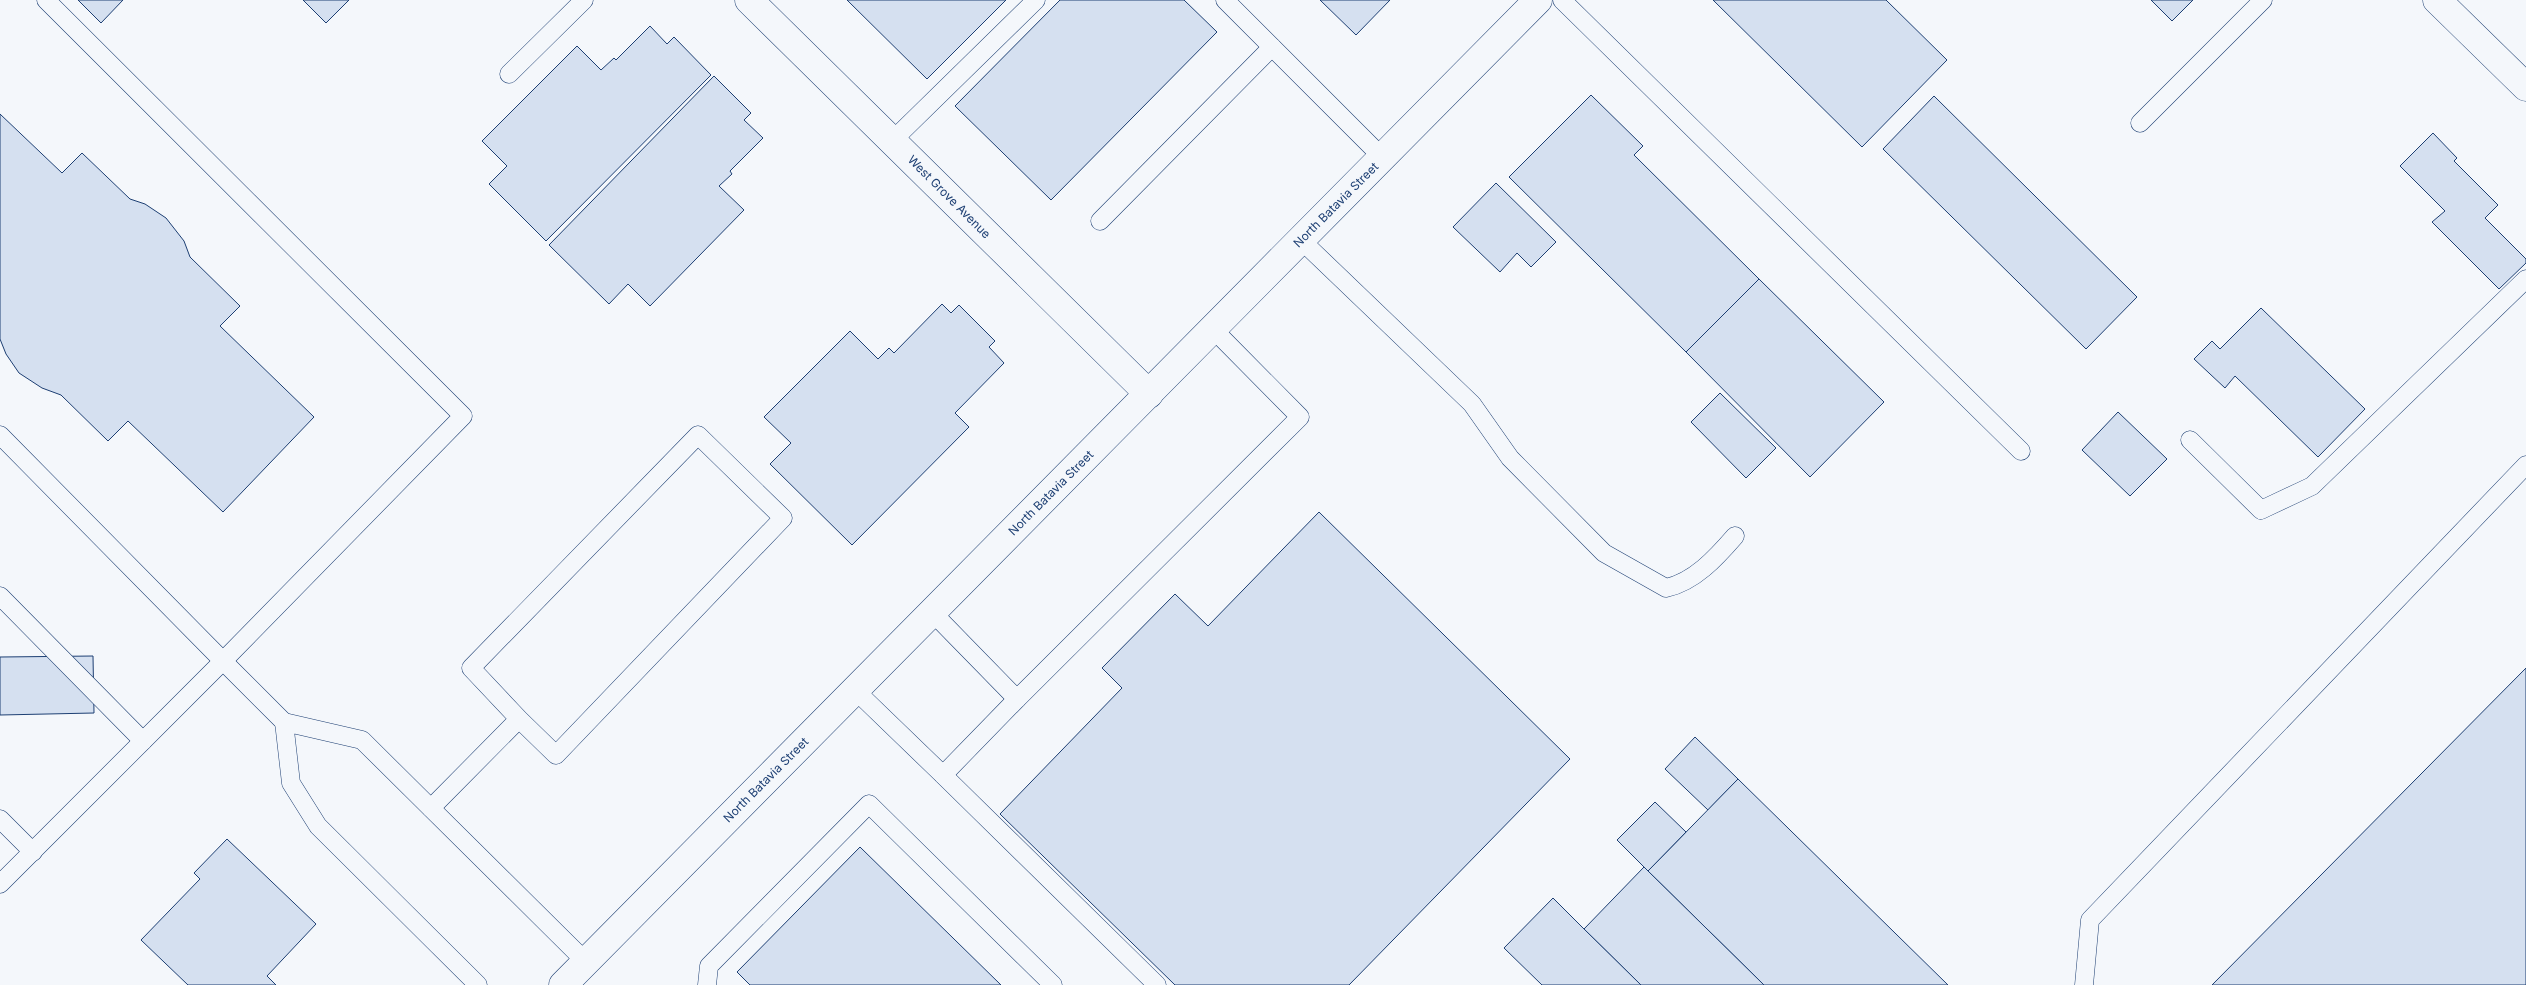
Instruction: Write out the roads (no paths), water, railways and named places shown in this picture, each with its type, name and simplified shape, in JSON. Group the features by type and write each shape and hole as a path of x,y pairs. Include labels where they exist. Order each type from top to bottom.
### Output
{"main road":[{"path":"2437,0 2526,87"},
{"name":"North Batavia Street","path":"563,985 1301,240 1533,2"},
{"name":"West Grove Avenue","path":"757,3 892,142 1149,394"}],"lane":[{"path":"0,884 223,661 463,416 46,0"},
{"path":"509,74 584,0"},
{"path":"892,142 1036,0"},
{"path":"1224,0 1382,157"},
{"path":"1562,0 2021,451"},
{"path":"2140,123 2262,0"},
{"path":"1100,221 1272,47"},
{"path":"1301,240 1472,404 1510,458 1604,553 1666,588 1681,585 1716,557 1735,536"},
{"path":"2190,440 2261,510 2312,486 2526,279"},
{"path":"943,775 1300,417 1213,329"},
{"path":"0,435 284,722 362,740 586,962"},
{"path":"698,435 783,518 556,755 519,719 471,668 698,435"},
{"path":"2084,985 2090,920 2526,465"},
{"path":"0,596 143,741"},
{"path":"932,612 1017,699"},
{"path":"855,690 1157,985"},
{"path":"431,808 519,719"},
{"path":"284,722 291,782 318,826 478,985"},
{"path":"707,985 709,966 869,804 1053,985"},
{"path":"0,819 33,852"}]}
